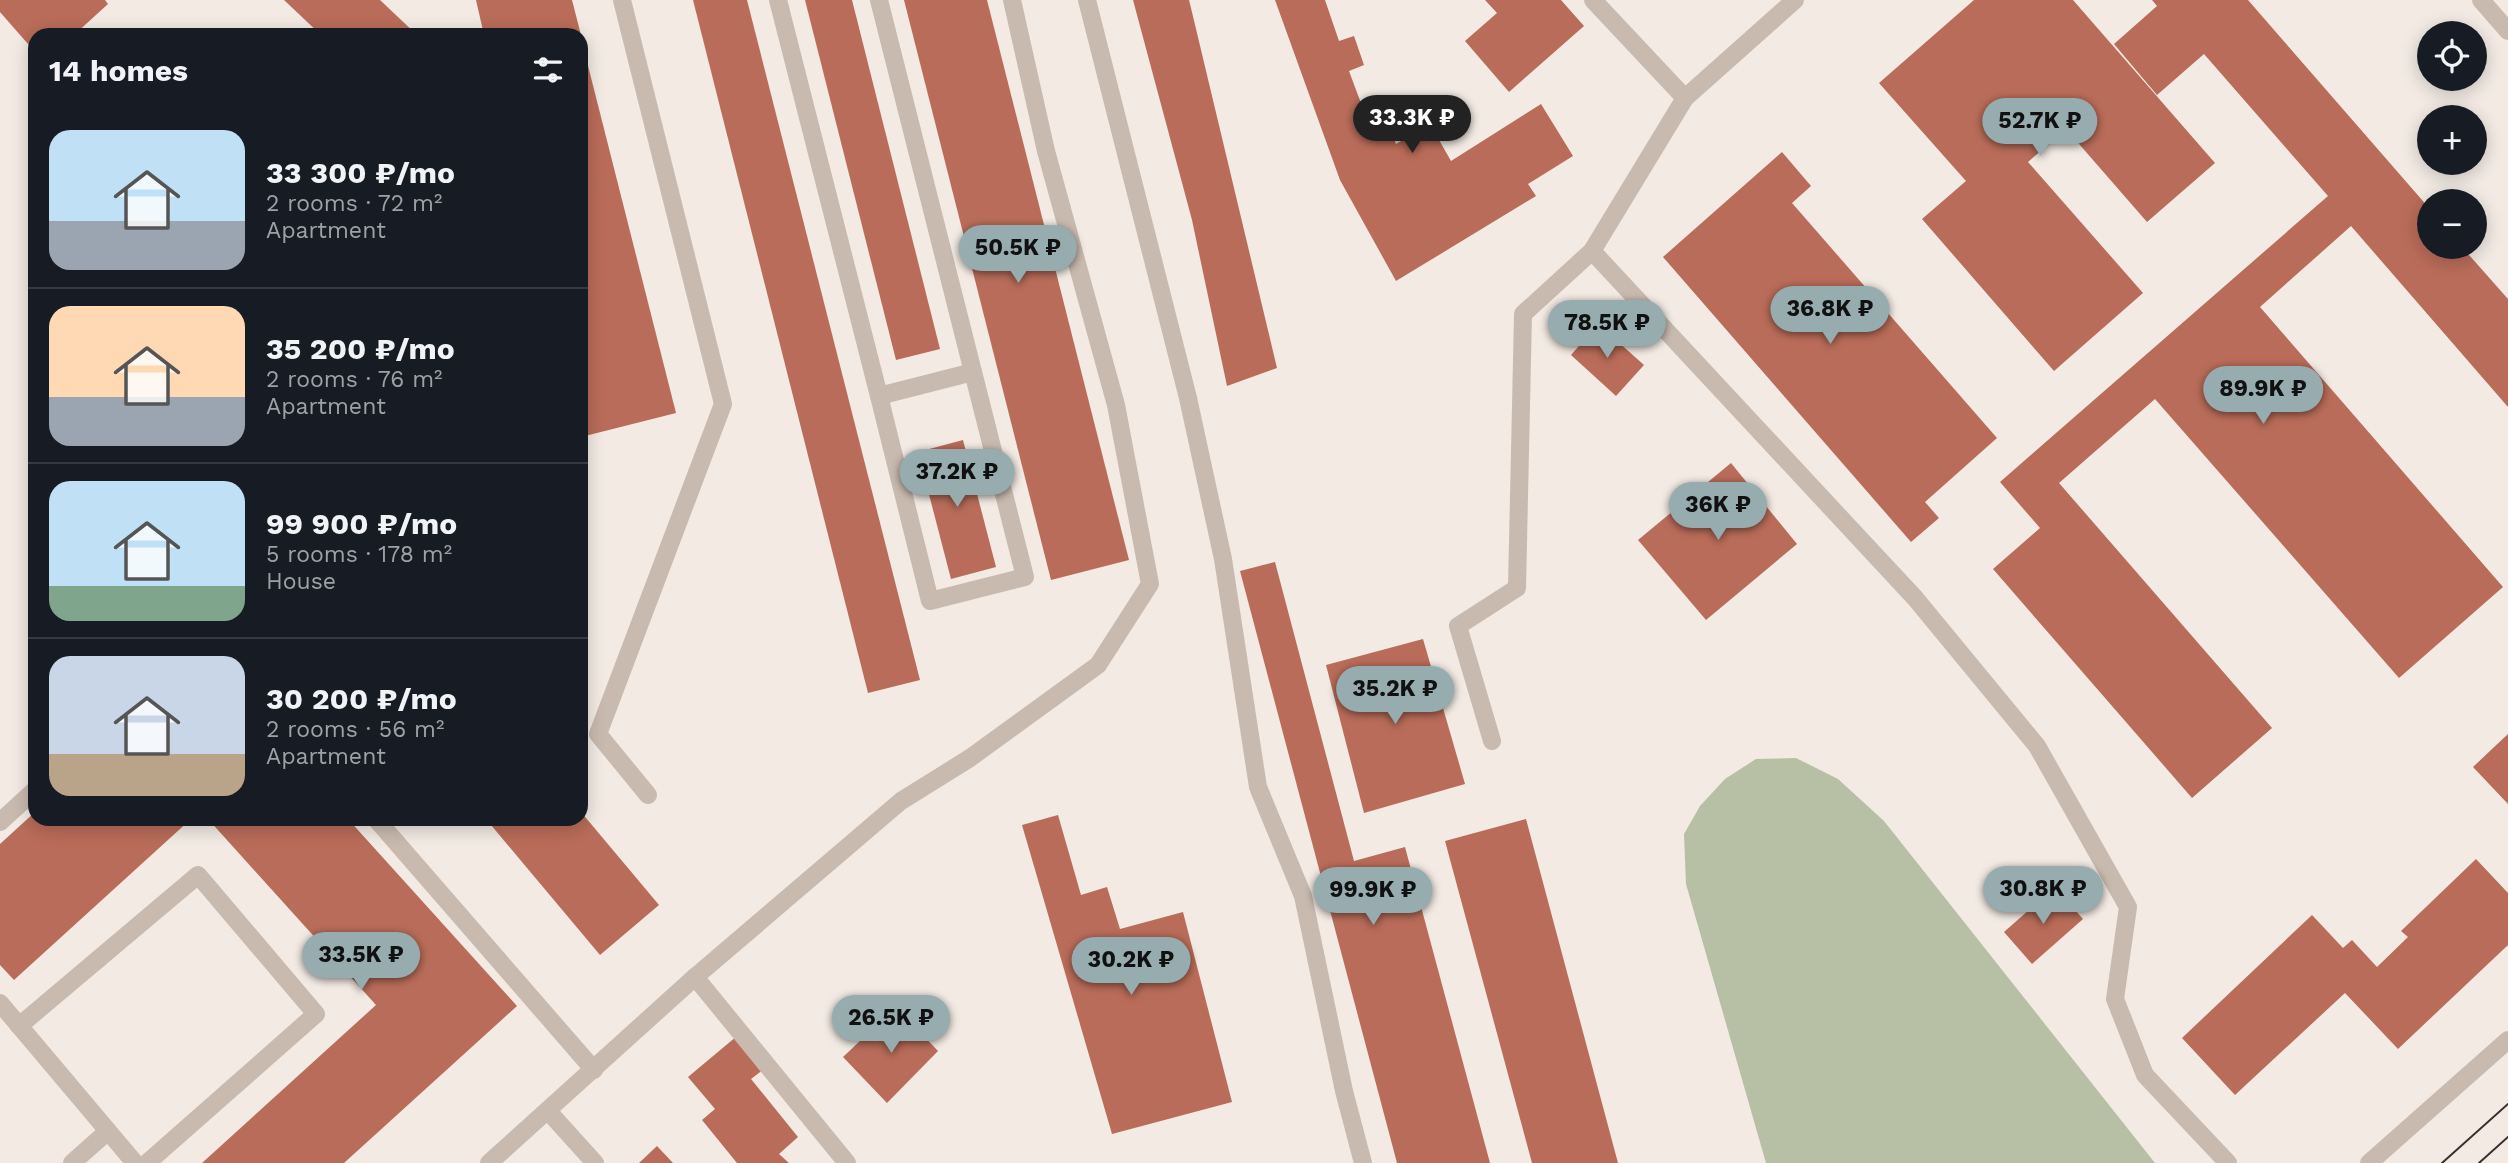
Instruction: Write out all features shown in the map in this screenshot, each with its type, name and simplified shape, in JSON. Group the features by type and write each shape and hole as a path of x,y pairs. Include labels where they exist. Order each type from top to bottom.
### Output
{"street":[{"path":"622,0 723,404 598,734 648,795"},
{"path":"778,0 930,601 1025,577 879,0"},
{"path":"489,1163 695,977 901,801 970,758 1098,665 1150,584 1116,405 1046,151 1012,0"},
{"path":"1087,0 1188,398 1223,559 1258,787 1303,896 1344,1091 1363,1163"},
{"path":"1593,0 1685,98"},
{"path":"1492,741 1458,626 1517,588 1523,314 1592,251 1685,98 1795,0"},
{"path":"2482,0 2508,31"},
{"path":"1592,251 1915,598 2037,746 2128,907 2115,999 2145,1075 2228,1163"},
{"path":"879,396 973,372"},
{"path":"0,822 28,796"},
{"path":"382,826 594,1070"},
{"path":"19,1026 198,876 316,1014 147,1163"},
{"path":"695,977 847,1163"},
{"path":"0,1003 135,1163"},
{"path":"2369,1163 2508,1040"},
{"path":"548,1111 595,1163"},
{"path":"72,1163 108,1131"}],"green space":[{"path":"1796,758 1838,779 1884,821 2155,1163 1766,1163 1686,884 1684,834 1700,806 1725,779 1756,759"}],"building":[{"path":"0,0 105,0 108,4 82,28 28,28 28,44 0,12"},
{"path":"284,0 380,0 410,28 314,28"},
{"path":"476,0 572,0 579,28 482,28"},
{"path":"693,0 747,0 920,680 868,693"},
{"path":"805,0 852,0 940,349 896,360"},
{"path":"904,0 987,0 1129,560 1051,580"},
{"path":"1133,0 1189,0 1191,8 1277,368 1227,386 1192,220"},
{"path":"1275,0 1325,0 1339,41 1354,36 1364,65 1349,71 1365,114 1381,107 1396,144 1430,124 1451,161 1541,104 1573,156 1528,184 1536,196 1396,281 1340,180"},
{"path":"1485,0 1561,0 1584,26 1509,92 1465,41 1497,13"},
{"path":"1974,0 2073,0 2215,163 2147,222 2066,129 2028,162 2143,293 2054,371 1922,219 1966,181 1879,83"},
{"path":"2152,0 2248,0 2417,194 2417,259 2473,259 2508,299 2508,407 2351,226 2260,307 2503,587 2399,678 2155,399 2059,483 2272,728 2192,798 1993,569 2040,528 2000,482 2328,196 2204,54 2157,95 2114,44 2157,6"},
{"path":"588,66 676,413 588,435"},
{"path":"1782,152 1811,186 1792,203 1997,438 1925,502 1939,518 1911,542 1663,257"},
{"path":"1598,324 1644,365 1616,396 1571,355"},
{"path":"963,440 996,567 951,579 918,452"},
{"path":"1731,463 1797,544 1706,620 1638,540"},
{"path":"1275,562 1354,861 1405,847 1490,1163 1397,1163 1240,571"},
{"path":"1423,639 1465,784 1364,813 1326,665"},
{"path":"2508,734 2508,804 2473,767"},
{"path":"1058,815 1081,895 1107,887 1120,929 1183,912 1232,1102 1112,1134 1022,825"},
{"path":"28,818 28,826 183,826 14,980 0,965 0,844"},
{"path":"1526,819 1618,1163 1532,1163 1445,841"},
{"path":"588,820 659,905 600,955 492,826 588,826"},
{"path":"214,826 354,826 517,1006 344,1163 202,1163 376,1005"},
{"path":"2476,859 2508,893 2508,945 2398,1049 2345,993 2235,1095 2182,1038 2312,915 2343,948 2352,940 2377,967 2408,937 2401,931"},
{"path":"2055,887 2083,919 2032,964 2004,932"},
{"path":"896,1007 938,1051 887,1103 843,1057"},
{"path":"737,1036 764,1069 751,1079 798,1137 779,1154 789,1163 737,1163 702,1120 715,1109 688,1077"},
{"path":"657,1146 673,1163 639,1163"}],"tram line":[{"path":"2442,1163 2508,1104"},
{"path":"2479,1163 2508,1137"}]}
